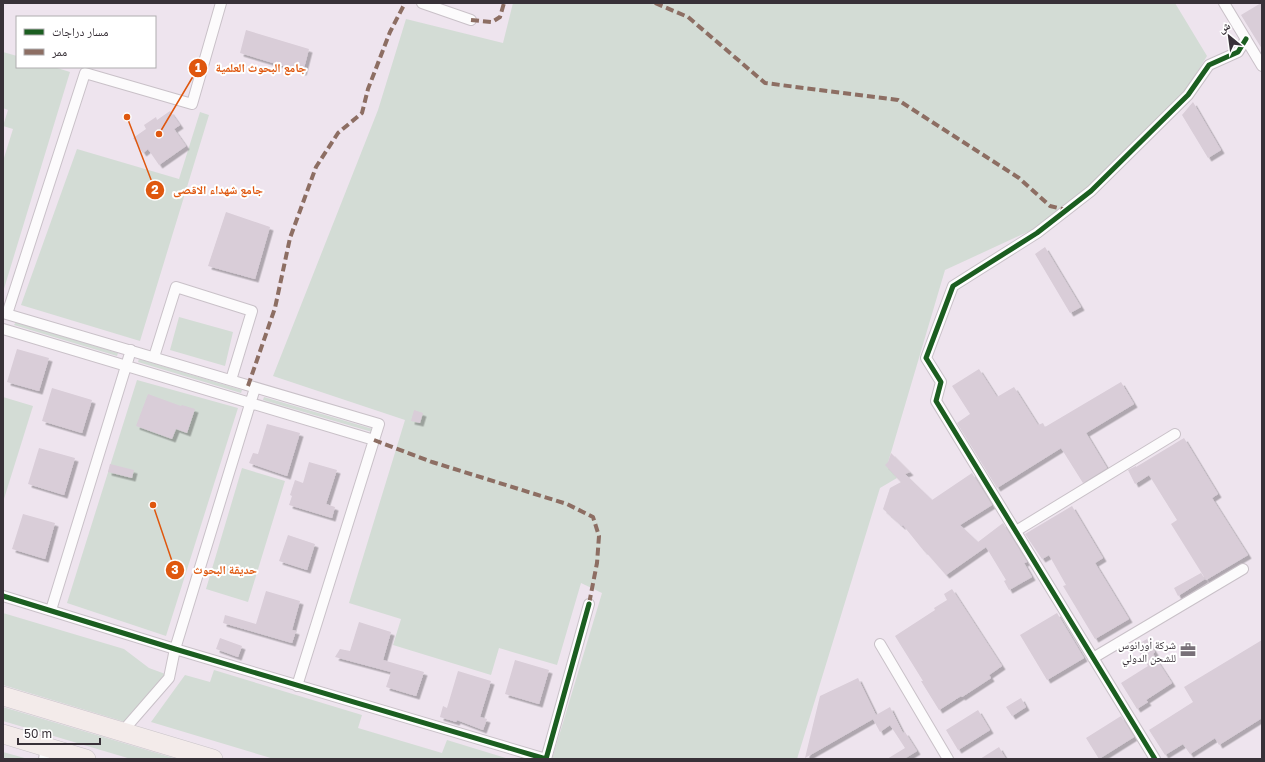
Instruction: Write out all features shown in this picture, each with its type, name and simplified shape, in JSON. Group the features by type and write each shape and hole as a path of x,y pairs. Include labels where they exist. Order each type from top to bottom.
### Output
{"highway":[{"path":"3,696 212,759"},
{"path":"3,734 45,753 86,759"}],"street":[{"path":"221,3 192,104 85,73 5,313 379,424 297,686"},
{"path":"422,3 471,20"},
{"path":"1224,3 1262,66"},
{"path":"1155,759 936,401 941,382 926,358 953,286 1037,233 1091,191 1188,95 1209,65 1238,52 1246,39"},
{"path":"154,357 176,287 252,311 230,380"},
{"path":"3,329 374,440"},
{"path":"51,610 131,350"},
{"path":"122,732 168,678 175,649 255,388"},
{"path":"1016,531 1175,434"},
{"path":"1093,658 1243,569"},
{"path":"3,596 297,686 546,759 589,604"},
{"path":"880,644 948,759"}],"shaded area":[{"path":"513,3 1175,3 1207,56 1185,92 1088,187 1034,229 945,270 887,466 897,478 880,488 797,759 552,759 602,593 581,583 557,665 499,648 491,675 393,645 401,619 349,603 405,420 273,376 378,110 406,19 503,43"},
{"path":"3,52 16,56 16,68 57,68 70,72 3,292 3,161 13,129 3,126 8,110 3,108"},
{"path":"200,112 209,115 140,341 21,305 77,149 179,179"},
{"path":"179,317 233,332 225,366 170,350"},
{"path":"16,322 118,353 117,356 14,325"},
{"path":"139,359 242,390 241,393 138,362"},
{"path":"137,380 238,408 166,636 67,603"},
{"path":"3,397 33,406 3,502"},
{"path":"264,397 373,429 372,432 263,400"},
{"path":"242,468 285,481 248,602 206,589"},
{"path":"3,613 124,649 149,668 168,675 125,722 3,685"},
{"path":"214,670 362,715 358,728 442,753 447,740 509,759 274,759 151,722 185,675 210,682"},
{"path":"3,707 177,759 131,759 3,721"},
{"path":"3,752 28,759 3,759"}],"building":[{"path":"1262,3 1262,49 1241,15"},
{"path":"246,30 309,49 303,72 240,53"},
{"path":"1193,102 1221,150 1208,158 1182,115"},
{"path":"170,111 180,125 174,129 186,146 159,165 148,149 143,153 133,138 146,129 144,125 156,117 157,120"},
{"path":"226,212 270,227 255,279 208,266"},
{"path":"1045,247 1081,307 1070,313 1035,254"},
{"path":"17,349 49,358 39,391 7,382"},
{"path":"979,369 997,397 1014,387 1038,425 1043,423 1045,427 1121,382 1134,404 1086,433 1107,468 1083,483 1061,448 997,488 957,423 970,414 952,386"},
{"path":"52,388 92,400 82,433 42,421"},
{"path":"148,394 181,406 195,409 187,433 176,429 172,439 136,426"},
{"path":"414,410 423,413 420,423 411,421"},
{"path":"267,424 300,433 287,476 249,463 253,453 258,454"},
{"path":"1184,438 1218,494 1212,498 1248,555 1206,580 1171,524 1177,520 1149,475 1135,484 1128,470 1136,467"},
{"path":"39,448 75,458 64,495 28,484"},
{"path":"891,453 910,472 905,474 932,500 972,473 992,505 960,525 978,542 1003,523 1027,562 1024,563 1032,577 1009,590 1004,581 1006,580 986,547 946,575 903,525 902,526 883,509 890,488 901,482 885,465 888,462"},
{"path":"309,462 337,470 326,504 335,507 332,518 289,505 292,496 290,495 295,480 303,483"},
{"path":"110,464 134,470 132,478 108,472"},
{"path":"1072,506 1103,558 1095,563 1129,619 1095,639 1063,586 1066,585 1049,555 1042,559 1025,534"},
{"path":"23,514 55,523 45,559 12,549"},
{"path":"288,535 315,544 307,570 279,561"},
{"path":"1201,573 1205,579 1178,596 1174,588"},
{"path":"952,589 1002,666 989,675 991,678 939,710 895,636 935,610 934,608 947,600 944,594"},
{"path":"266,591 300,601 292,630 296,631 292,643 223,623 225,615 256,624"},
{"path":"1057,613 1084,658 1047,680 1020,635"},
{"path":"359,622 391,632 383,660 424,672 416,696 386,687 391,672 335,657 340,649 350,651"},
{"path":"220,638 242,646 238,657 216,649"},
{"path":"1147,639 1155,652 1153,654 1172,683 1146,700 1148,702 1137,709 1121,683 1148,666 1135,646"},
{"path":"1262,640 1262,718 1219,745 1215,738 1190,754 1183,744 1165,755 1149,730 1193,702 1184,687"},
{"path":"515,660 549,670 539,704 505,694"},
{"path":"458,671 491,681 480,717 487,719 483,730 457,720 456,722 440,717 443,706 447,708"},
{"path":"858,678 876,715 890,707 903,733 905,732 917,751 904,759 887,759 905,748 890,725 880,732 873,719 805,758 820,696"},
{"path":"1021,698 1026,707 1012,716 1006,707"},
{"path":"978,710 990,730 958,750 946,730"},
{"path":"1121,716 1134,737 1099,759 1086,738"},
{"path":"999,747 1006,759 980,759"}],"marked path":[{"path":"248,386 275,308 290,238 316,167 338,133 362,113 368,89 390,32 405,3"},
{"path":"471,20 492,22 500,17 504,3"},
{"path":"655,3 688,17 765,83 898,100 1019,178 1050,206 1066,210"},
{"path":"374,440 432,462 567,504 593,517 599,536 597,563 589,604"}],"cycle path":[{"path":"1155,759 936,401 941,382 926,358 953,286 1037,233 1091,191 1188,95 1209,65 1238,52 1246,39"},
{"path":"3,596 175,649 546,759 589,604"}],"place":[{"name":"جامع شهداء الاقصى","path":"127,117"},
{"name":"جامع البحوث العلمية","path":"159,134"},
{"name":"حديقة البحوث","path":"153,505"},
{"name":"شركة أورانوس للشحن الدولي","path":"1188,650"}]}
